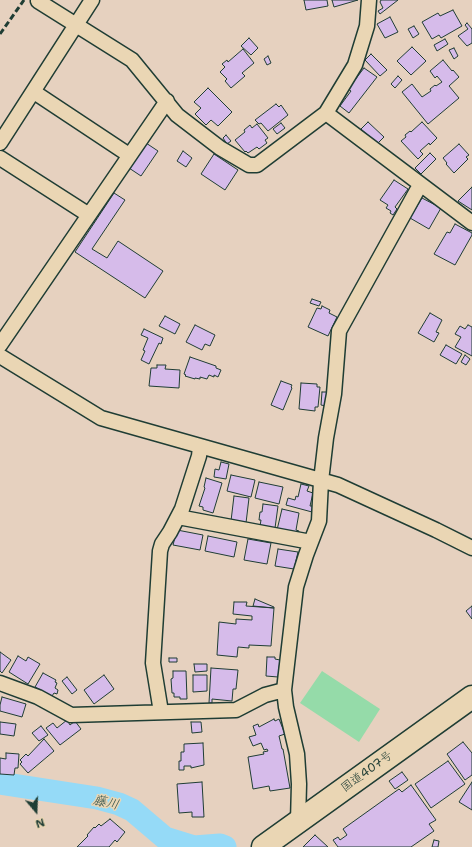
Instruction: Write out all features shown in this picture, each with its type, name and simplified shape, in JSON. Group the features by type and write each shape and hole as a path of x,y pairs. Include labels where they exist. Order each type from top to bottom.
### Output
{"highway":[{"name":"国道407号","path":"263,847 472,697"}],"street":[{"path":"0,143 92,0"},
{"path":"38,1 132,60 178,115 220,148 248,165 257,165 326,113 355,65 367,26 369,0"},
{"path":"34,92 130,155"},
{"path":"0,345 167,101"},
{"path":"326,113 472,223"},
{"path":"0,158 89,215"},
{"path":"298,822 299,784 297,754 286,707 284,690 296,587 319,521 321,481 326,438 334,394 339,331 420,185"},
{"path":"0,356 101,418 338,485 472,548"},
{"path":"160,712 153,663 158,568 162,544 170,532 184,503 199,456 200,446"},
{"path":"178,517 311,542"},
{"path":"0,683 38,697 71,715 236,710 265,694 284,690"}],"green space":[{"path":"322,671 380,709 359,742 300,703"}],"building":[{"path":"304,0 327,0 328,6 306,10"},
{"path":"332,0 358,0 334,7"},
{"path":"381,0 398,0 380,14 378,11 383,8 380,2"},
{"path":"453,10 462,26 441,38 439,35 432,39 422,22 438,13 440,16"},
{"path":"390,17 398,32 385,38 377,24"},
{"path":"467,23 472,29 472,43 467,46 458,36 468,29 465,25"},
{"path":"414,26 419,34 413,38 408,29"},
{"path":"249,38 258,48 251,55 241,46"},
{"path":"445,39 448,44 437,51 434,45"},
{"path":"412,47 426,61 411,75 397,61"},
{"path":"454,48 458,56 454,59 449,50"},
{"path":"243,49 254,63 242,73 245,76 231,88 225,81 227,79 220,72 225,67 222,64 227,60 228,62"},
{"path":"371,54 387,70 380,76 365,60"},
{"path":"268,56 271,63 267,65 264,59"},
{"path":"443,60 459,77 449,86 459,98 428,124 402,92 412,84 422,97 431,91 430,89 442,82 437,76 435,78 430,71"},
{"path":"364,68 377,77 349,113 340,106 351,91 348,89"},
{"path":"398,76 402,80 395,88 391,84"},
{"path":"208,88 232,112 218,126 211,120 206,125 195,114 201,108 194,102"},
{"path":"276,104 279,107 281,105 288,115 268,131 261,123 259,124 255,120"},
{"path":"368,122 384,137 377,144 361,129"},
{"path":"422,122 437,138 430,145 429,143 420,151 423,154 418,159 401,141 406,137 405,135 410,131 411,132"},
{"path":"281,123 285,128 277,134 273,129"},
{"path":"257,124 268,138 265,140 267,143 259,149 257,147 248,153 246,151 245,152 235,140 245,132 244,130 250,125 252,128"},
{"path":"226,135 231,141 227,144 223,138"},
{"path":"146,143 158,151 141,176 129,168"},
{"path":"459,144 469,155 466,157 468,159 454,173 443,158"},
{"path":"183,151 192,158 186,167 177,161"},
{"path":"430,153 436,159 421,174 415,168"},
{"path":"214,154 238,170 225,190 201,174"},
{"path":"394,180 408,189 395,207 397,209 393,215 390,213 391,211 386,208 388,205 380,200"},
{"path":"472,187 472,210 458,201"},
{"path":"114,193 125,200 92,249 107,258 118,241 163,271 145,298 75,252"},
{"path":"422,198 441,208 429,229 410,218"},
{"path":"455,224 472,233 472,235 455,265 434,254 447,232 450,233"},
{"path":"312,299 321,302 319,306 310,303"},
{"path":"322,306 330,310 329,313 337,317 328,336 308,327 317,308 321,309"},
{"path":"430,313 442,320 436,332 439,333 434,342 418,333"},
{"path":"165,316 180,324 175,334 159,326"},
{"path":"195,325 215,335 210,346 205,344 202,350 186,342"},
{"path":"468,325 472,327 472,356 455,347 461,337 455,334 460,326 465,329"},
{"path":"144,329 163,338 149,364 141,360 148,338 141,335"},
{"path":"446,345 462,354 456,364 440,355"},
{"path":"465,355 470,359 466,365 461,362"},
{"path":"190,357 216,366 216,368 221,370 218,377 209,375 207,379 200,377 200,379 195,379 185,376 186,375 184,374"},
{"path":"157,365 166,365 165,369 180,370 179,388 149,386 151,368 157,368"},
{"path":"281,381 292,385 283,410 271,405"},
{"path":"301,383 317,384 317,387 320,387 318,407 315,407 315,411 299,409"},
{"path":"322,392 327,392 326,406 321,405"},
{"path":"221,462 229,464 226,479 214,477 215,469 219,470"},
{"path":"231,475 255,480 251,497 227,491"},
{"path":"206,478 222,483 213,513 203,510 203,507 199,506 205,488"},
{"path":"259,482 283,487 279,504 255,498"},
{"path":"301,484 309,486 307,491 313,493 310,506 313,506 312,512 286,505 288,498 295,500 296,496 298,497"},
{"path":"234,496 249,498 246,523 231,521"},
{"path":"263,504 278,506 275,528 260,526 260,512 262,512"},
{"path":"282,509 299,513 296,530 299,531 298,535 277,530"},
{"path":"177,530 203,535 200,550 173,545"},
{"path":"208,536 237,542 234,557 205,551"},
{"path":"248,539 271,543 267,564 244,560"},
{"path":"278,549 298,552 294,569 275,566"},
{"path":"255,599 274,607 274,608 253,606"},
{"path":"234,602 247,602 246,606 274,608 271,646 249,645 249,648 238,647 237,657 217,655 219,622 236,624 236,619 252,620 252,616 233,614"},
{"path":"472,606 472,619 466,611"},
{"path":"0,652 11,660 2,673 0,671"},
{"path":"18,656 26,661 28,657 40,664 28,684 9,672"},
{"path":"267,657 275,657 275,659 280,660 278,677 266,676"},
{"path":"169,658 177,658 177,662 169,662"},
{"path":"194,664 207,664 207,671 195,672"},
{"path":"211,668 238,670 236,689 233,689 232,701 212,699 212,703 209,703"},
{"path":"173,671 186,671 187,699 174,697 174,693 172,693 171,679 173,678"},
{"path":"43,673 56,680 55,682 57,683 55,688 58,690 57,694 54,693 52,696 35,687"},
{"path":"104,675 114,689 94,704 84,690"},
{"path":"193,675 207,675 207,691 193,692"},
{"path":"67,677 77,690 72,694 62,681"},
{"path":"2,697 26,704 22,717 0,711"},
{"path":"274,719 275,721 279,719 285,734 279,736 283,749 290,788 270,791 269,786 253,789 248,757 264,754 263,752 268,751 267,749 264,750 261,743 253,746 249,737 256,735 253,726 258,724 259,727"},
{"path":"67,720 70,725 75,721 81,729 60,745 46,728 53,723 57,728"},
{"path":"0,722 16,724 14,736 0,734"},
{"path":"191,722 201,722 202,732 192,733"},
{"path":"41,726 48,735 39,741 32,733"},
{"path":"44,739 54,751 28,773 20,764 22,762 20,760 26,754 28,756"},
{"path":"463,742 472,753 472,775 465,780 447,754"},
{"path":"203,743 204,765 191,768 191,766 184,766 184,770 179,770 179,761 181,761 181,752 184,752 184,744"},
{"path":"6,753 19,754 18,768 15,768 14,775 0,774 0,758 6,759"},
{"path":"448,761 465,784 431,808 415,784"},
{"path":"402,772 408,780 395,789 389,781"},
{"path":"202,782 204,817 192,817 192,812 179,813 177,784"},
{"path":"472,782 472,810 459,802"},
{"path":"411,785 436,820 429,824 434,831 411,847 338,847 333,840 338,837 340,840 347,835 343,829 399,789 402,792"},
{"path":"110,819 125,832 117,842 115,840 109,847 77,847 88,836 87,835 94,827 95,828 99,824 101,826"},
{"path":"315,835 328,847 303,847"},
{"path":"434,840 439,841 438,847 432,847"}],"waterway":[{"name":"藤川","path":"0,783 97,798 119,804 132,810 165,838 194,847 220,845 225,847"}],"railway":[{"path":"0,34 24,0"}]}
